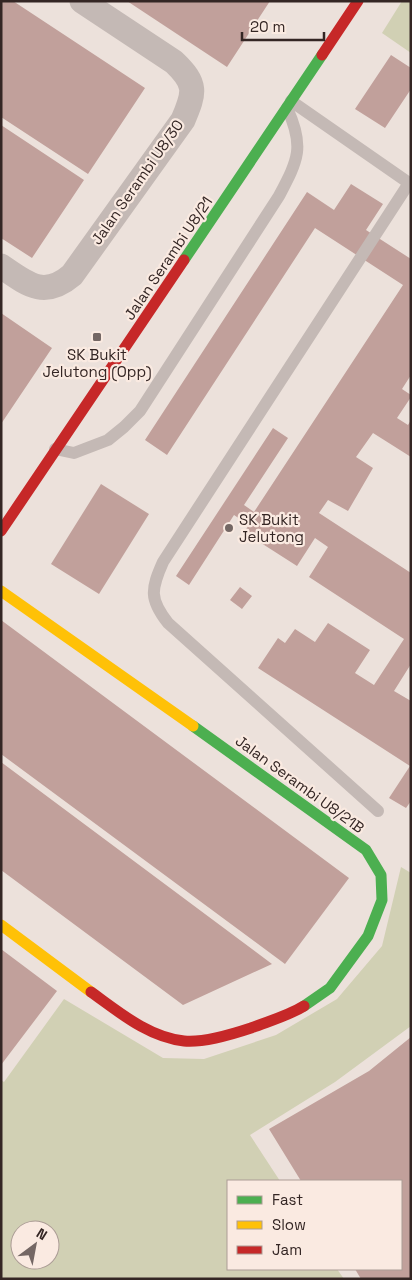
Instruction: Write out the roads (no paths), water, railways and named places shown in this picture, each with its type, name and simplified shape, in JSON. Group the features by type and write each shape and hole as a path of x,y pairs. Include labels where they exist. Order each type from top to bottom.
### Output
{"street":[{"name":"Jalan Serambi U8/30","path":"1,266 25,283 38,288 61,284 72,275 182,120 191,101 192,87 186,73 174,62 82,1"},
{"name":"Jalan Serambi U8/21","path":"1,531 358,1"},
{"name":"Jalan Serambi U8/21B","path":"1,591 366,850 381,875 382,900 368,936 330,988 293,1013 224,1037 185,1041 155,1033 125,1017 1,925"}],"lane":[{"path":"289,104 410,183 163,562 153,593 159,612 168,623 378,811"},
{"path":"55,449 74,453 108,440 140,411 279,196 294,168 298,147 296,127 289,104"}],"place":[{"name":"SK Bukit Jelutong (Opp)","path":"97,337"},
{"name":"SK Bukit Jelutong","path":"229,528"}]}
